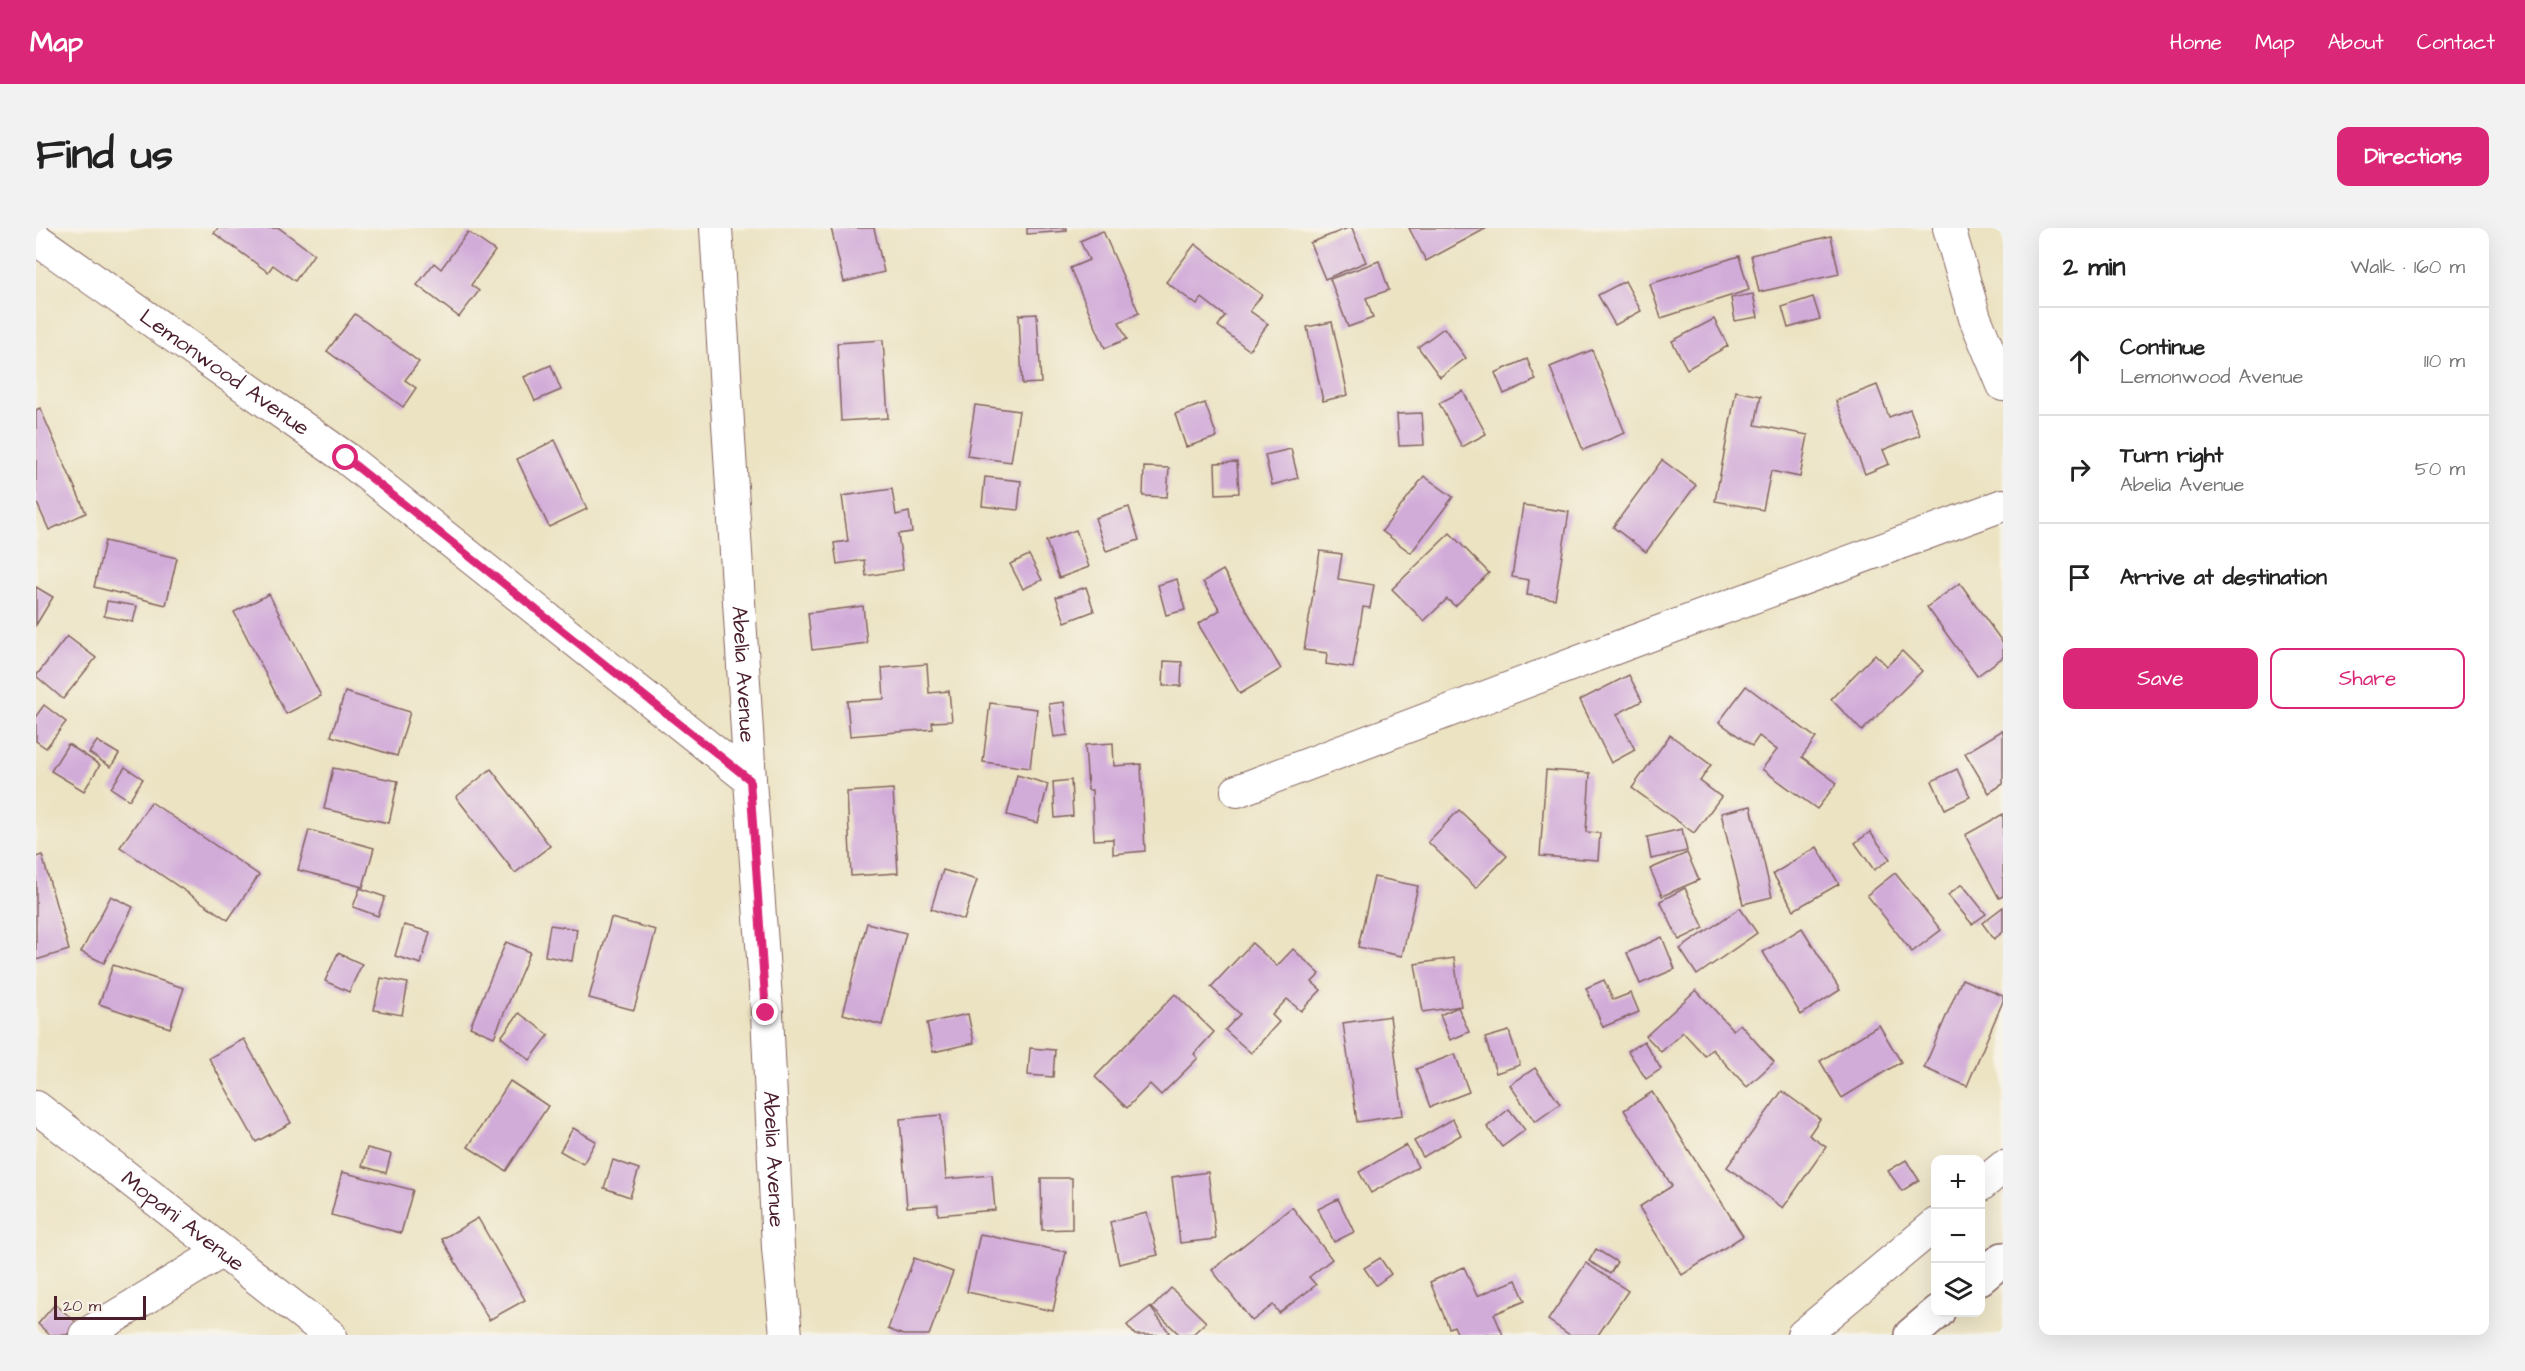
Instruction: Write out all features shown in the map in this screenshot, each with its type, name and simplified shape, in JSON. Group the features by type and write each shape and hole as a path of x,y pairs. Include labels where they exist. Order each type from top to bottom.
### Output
{"main road":[{"path":"1985,1274 2003,1259"},
{"path":"1911,1335 1932,1317"}],"street":[{"name":"Abelia Avenue","path":"716,228 766,1013 778,1248 786,1335"},
{"path":"1949,228 1975,318 2003,385"},
{"name":"Lemonwood Avenue","path":"36,239 346,458 750,780"},
{"path":"1237,791 2003,505"},
{"name":"Mopani Avenue","path":"36,1107 330,1335"},
{"path":"1985,1182 2003,1167"},
{"path":"1803,1335 1931,1227"},
{"path":"85,1335 222,1252"}],"building":[{"path":"218,228 279,228 314,254 295,281 273,265 268,272 214,233"},
{"path":"831,228 874,228 884,272 844,282"},
{"path":"1027,228 1067,228 1067,231 1027,234"},
{"path":"1352,228 1366,262 1325,279 1310,243"},
{"path":"1409,228 1487,228 1426,261"},
{"path":"1103,231 1139,313 1119,322 1127,339 1105,348 1070,268 1089,260 1080,241"},
{"path":"468,232 495,251 471,285 479,291 459,317 417,285 434,263 441,269"},
{"path":"1831,236 1839,274 1759,292 1751,255"},
{"path":"1195,244 1262,295 1250,311 1268,324 1249,350 1218,326 1225,316 1202,298 1197,305 1166,282"},
{"path":"1739,256 1749,290 1661,318 1650,284"},
{"path":"1379,261 1389,290 1366,298 1373,318 1348,327 1330,279"},
{"path":"1625,281 1641,311 1615,325 1598,295"},
{"path":"1753,294 1758,317 1735,321 1731,298"},
{"path":"1813,297 1820,319 1788,328 1782,307"},
{"path":"355,314 419,362 405,380 416,388 403,407 327,351"},
{"path":"1037,314 1041,383 1022,384 1019,315"},
{"path":"1714,319 1728,346 1687,369 1672,341"},
{"path":"1332,322 1348,395 1323,401 1307,327"},
{"path":"1444,328 1466,358 1440,377 1418,347"},
{"path":"883,340 888,418 841,421 837,343"},
{"path":"1592,350 1625,433 1583,450 1550,367"},
{"path":"1527,359 1536,380 1504,394 1495,373"},
{"path":"551,365 561,390 535,401 524,377"},
{"path":"1877,385 1889,417 1910,409 1920,435 1883,450 1889,464 1865,474 1836,401"},
{"path":"1463,391 1486,434 1462,447 1439,403"},
{"path":"1736,391 1761,396 1755,425 1808,435 1800,477 1771,471 1763,510 1715,501"},
{"path":"1205,403 1217,437 1186,447 1175,414"},
{"path":"975,405 1019,411 1011,462 967,456"},
{"path":"40,408 86,513 49,530 36,501 36,410"},
{"path":"1422,413 1424,445 1399,446 1397,414"},
{"path":"555,440 587,509 549,527 517,459"},
{"path":"1291,449 1298,478 1272,485 1265,455"},
{"path":"1662,460 1696,485 1646,552 1613,527"},
{"path":"1237,462 1239,493 1216,494 1215,463"},
{"path":"1144,467 1169,468 1167,497 1143,496"},
{"path":"1424,476 1453,497 1411,553 1382,531"},
{"path":"985,477 1021,481 1018,510 982,506"},
{"path":"892,489 896,515 909,512 912,532 898,534 903,570 866,576 864,560 837,564 834,543 848,541 842,496"},
{"path":"1523,505 1569,512 1555,599 1527,595 1529,580 1512,577"},
{"path":"1129,507 1139,540 1106,551 1095,518"},
{"path":"1076,530 1089,567 1059,578 1046,541"},
{"path":"1450,533 1489,573 1455,606 1447,599 1424,621 1392,589"},
{"path":"105,541 177,558 166,605 94,587"},
{"path":"1320,551 1342,554 1338,579 1374,585 1370,608 1363,607 1353,668 1326,664 1327,653 1304,650"},
{"path":"1029,555 1042,580 1023,589 1010,564"},
{"path":"1223,570 1281,669 1240,694 1198,624 1220,610 1203,582"},
{"path":"1177,579 1185,610 1166,615 1158,585"},
{"path":"1960,583 2003,643 2003,657 1977,676 1927,607"},
{"path":"36,587 53,597 36,625"},
{"path":"1086,587 1094,611 1065,622 1056,597"},
{"path":"269,594 321,696 286,714 234,612"},
{"path":"107,601 137,606 133,622 104,616"},
{"path":"863,606 867,643 812,650 808,613"},
{"path":"67,636 96,658 63,699 36,676"},
{"path":"1902,651 1922,671 1862,731 1831,699 1875,654 1887,666"},
{"path":"1164,661 1182,662 1181,686 1163,686"},
{"path":"927,664 929,693 949,691 952,721 932,722 933,729 850,736 847,701 884,699 882,668"},
{"path":"1629,675 1642,701 1617,714 1635,750 1611,763 1580,700"},
{"path":"1746,686 1816,738 1802,757 1837,783 1817,809 1762,769 1777,750 1759,736 1752,746 1719,722"},
{"path":"345,692 410,712 397,756 331,736"},
{"path":"1064,702 1068,735 1054,737 1049,704"},
{"path":"990,703 1037,709 1030,768 983,762"},
{"path":"44,705 66,722 46,748 36,741 36,716"},
{"path":"2003,730 2003,784 1989,793 1965,753"},
{"path":"1670,735 1711,765 1700,781 1721,797 1694,833 1632,788"},
{"path":"97,741 119,754 111,767 89,753"},
{"path":"1113,743 1114,766 1141,764 1145,851 1113,854 1113,839 1094,840 1092,790 1088,790 1085,745"},
{"path":"68,744 100,765 84,791 51,771"},
{"path":"125,767 143,779 129,800 111,788"},
{"path":"333,768 398,781 389,823 324,809"},
{"path":"491,769 550,846 515,873 456,797"},
{"path":"1957,769 1970,797 1945,809 1932,781"},
{"path":"1546,770 1590,773 1586,832 1600,833 1598,860 1540,856"},
{"path":"1017,775 1048,784 1038,823 1007,815"},
{"path":"1071,780 1073,816 1055,818 1053,782"},
{"path":"893,789 898,873 851,876 847,792"},
{"path":"151,802 259,875 228,920 120,847"},
{"path":"1751,806 1772,897 1743,904 1721,813"},
{"path":"1459,810 1507,856 1476,888 1428,842"},
{"path":"2003,814 2003,896 1999,898 1965,835"},
{"path":"1682,829 1687,851 1651,859 1647,837"},
{"path":"309,830 374,848 363,887 298,870"},
{"path":"1870,832 1890,859 1874,870 1855,843"},
{"path":"1817,847 1839,884 1794,910 1773,874"},
{"path":"1687,853 1699,880 1662,896 1650,869"},
{"path":"42,855 69,950 36,960 36,857"},
{"path":"943,870 977,880 964,920 931,909"},
{"path":"1895,873 1941,930 1912,952 1867,895"},
{"path":"1374,877 1418,886 1402,956 1358,947"},
{"path":"1962,884 1986,914 1972,924 1948,895"},
{"path":"360,888 385,897 378,916 353,907"},
{"path":"1685,888 1704,928 1679,940 1660,901"},
{"path":"111,896 133,907 104,963 81,952"},
{"path":"2003,907 2003,932 1994,939 1982,923"},
{"path":"1740,908 1757,933 1697,975 1680,949"},
{"path":"611,918 656,930 634,1010 589,998"},
{"path":"867,923 906,933 882,1025 843,1014"},
{"path":"404,925 430,932 421,964 395,956"},
{"path":"550,925 577,929 572,961 545,956"},
{"path":"1802,928 1840,990 1801,1015 1763,952"},
{"path":"1662,937 1675,969 1640,984 1627,953"},
{"path":"506,942 530,952 494,1037 470,1027"},
{"path":"1252,943 1277,966 1293,949 1320,974 1312,982 1321,990 1301,1011 1287,999 1272,1015 1279,1022 1251,1053 1225,1030 1240,1014 1211,987"},
{"path":"338,953 362,964 349,992 325,981"},
{"path":"1454,958 1461,1006 1423,1012 1415,964"},
{"path":"113,965 184,988 170,1028 99,1004"},
{"path":"381,978 408,983 402,1015 374,1010"},
{"path":"1962,979 2003,996 2003,1001 1967,1086 1924,1068"},
{"path":"1604,980 1613,1000 1631,993 1639,1012 1603,1027 1586,988"},
{"path":"1696,990 1733,1030 1740,1024 1774,1062 1747,1087 1712,1049 1705,1056 1683,1032 1661,1052 1646,1036"},
{"path":"1175,994 1214,1032 1194,1054 1198,1058 1161,1095 1150,1084 1127,1108 1095,1077"},
{"path":"1458,1007 1469,1032 1450,1040 1440,1015"},
{"path":"519,1013 549,1035 530,1060 501,1037"},
{"path":"968,1014 974,1043 933,1052 927,1023"},
{"path":"1390,1016 1403,1115 1357,1122 1343,1023"},
{"path":"1879,1025 1901,1062 1842,1098 1820,1061"},
{"path":"1509,1031 1520,1065 1496,1073 1485,1038"},
{"path":"244,1039 291,1123 256,1142 209,1058"},
{"path":"1644,1041 1661,1069 1646,1079 1628,1051"},
{"path":"1030,1048 1055,1050 1053,1077 1028,1075"},
{"path":"1455,1054 1469,1092 1430,1107 1416,1069"},
{"path":"1535,1068 1560,1104 1535,1122 1510,1085"},
{"path":"510,1081 548,1106 506,1171 468,1147"},
{"path":"1782,1091 1820,1119 1809,1135 1826,1147 1783,1208 1727,1167"},
{"path":"1652,1092 1743,1236 1682,1275 1639,1207 1672,1186 1624,1110"},
{"path":"1509,1109 1525,1130 1502,1147 1487,1127"},
{"path":"941,1115 946,1179 992,1175 995,1210 938,1215 938,1205 907,1207 900,1119"},
{"path":"1453,1119 1461,1135 1423,1157 1414,1141"},
{"path":"573,1128 596,1141 583,1164 560,1151"},
{"path":"1406,1145 1418,1167 1371,1193 1359,1172"},
{"path":"367,1148 391,1154 386,1173 362,1166"},
{"path":"613,1160 639,1169 630,1197 604,1188"},
{"path":"1906,1160 1919,1180 1902,1191 1888,1171"},
{"path":"342,1172 413,1190 401,1233 331,1215"},
{"path":"1208,1172 1216,1239 1180,1243 1172,1177"},
{"path":"1041,1178 1072,1178 1072,1229 1042,1230"},
{"path":"1338,1199 1354,1232 1334,1242 1318,1209"},
{"path":"1292,1207 1332,1259 1309,1277 1316,1285 1279,1313 1273,1305 1252,1321 1212,1270"},
{"path":"1147,1213 1158,1255 1119,1264 1110,1222"},
{"path":"478,1218 525,1300 489,1320 442,1239"},
{"path":"980,1234 1066,1252 1053,1311 967,1292"},
{"path":"1596,1249 1617,1262 1610,1274 1589,1261"},
{"path":"914,1258 953,1272 929,1335 903,1335 888,1329"},
{"path":"1380,1258 1391,1274 1376,1285 1364,1268"},
{"path":"1586,1263 1628,1291 1598,1335 1570,1335 1548,1320"},
{"path":"1464,1267 1477,1296 1516,1280 1525,1301 1494,1314 1503,1335 1458,1335 1454,1326 1449,1328 1430,1282"},
{"path":"1171,1288 1206,1322 1192,1335 1180,1335 1152,1308"},
{"path":"55,1304 77,1323 67,1335 50,1335 38,1324"},
{"path":"1150,1307 1169,1332 1165,1335 1135,1335 1127,1325"}],"route":[{"path":"346,458 750,780 766,1013"}]}
